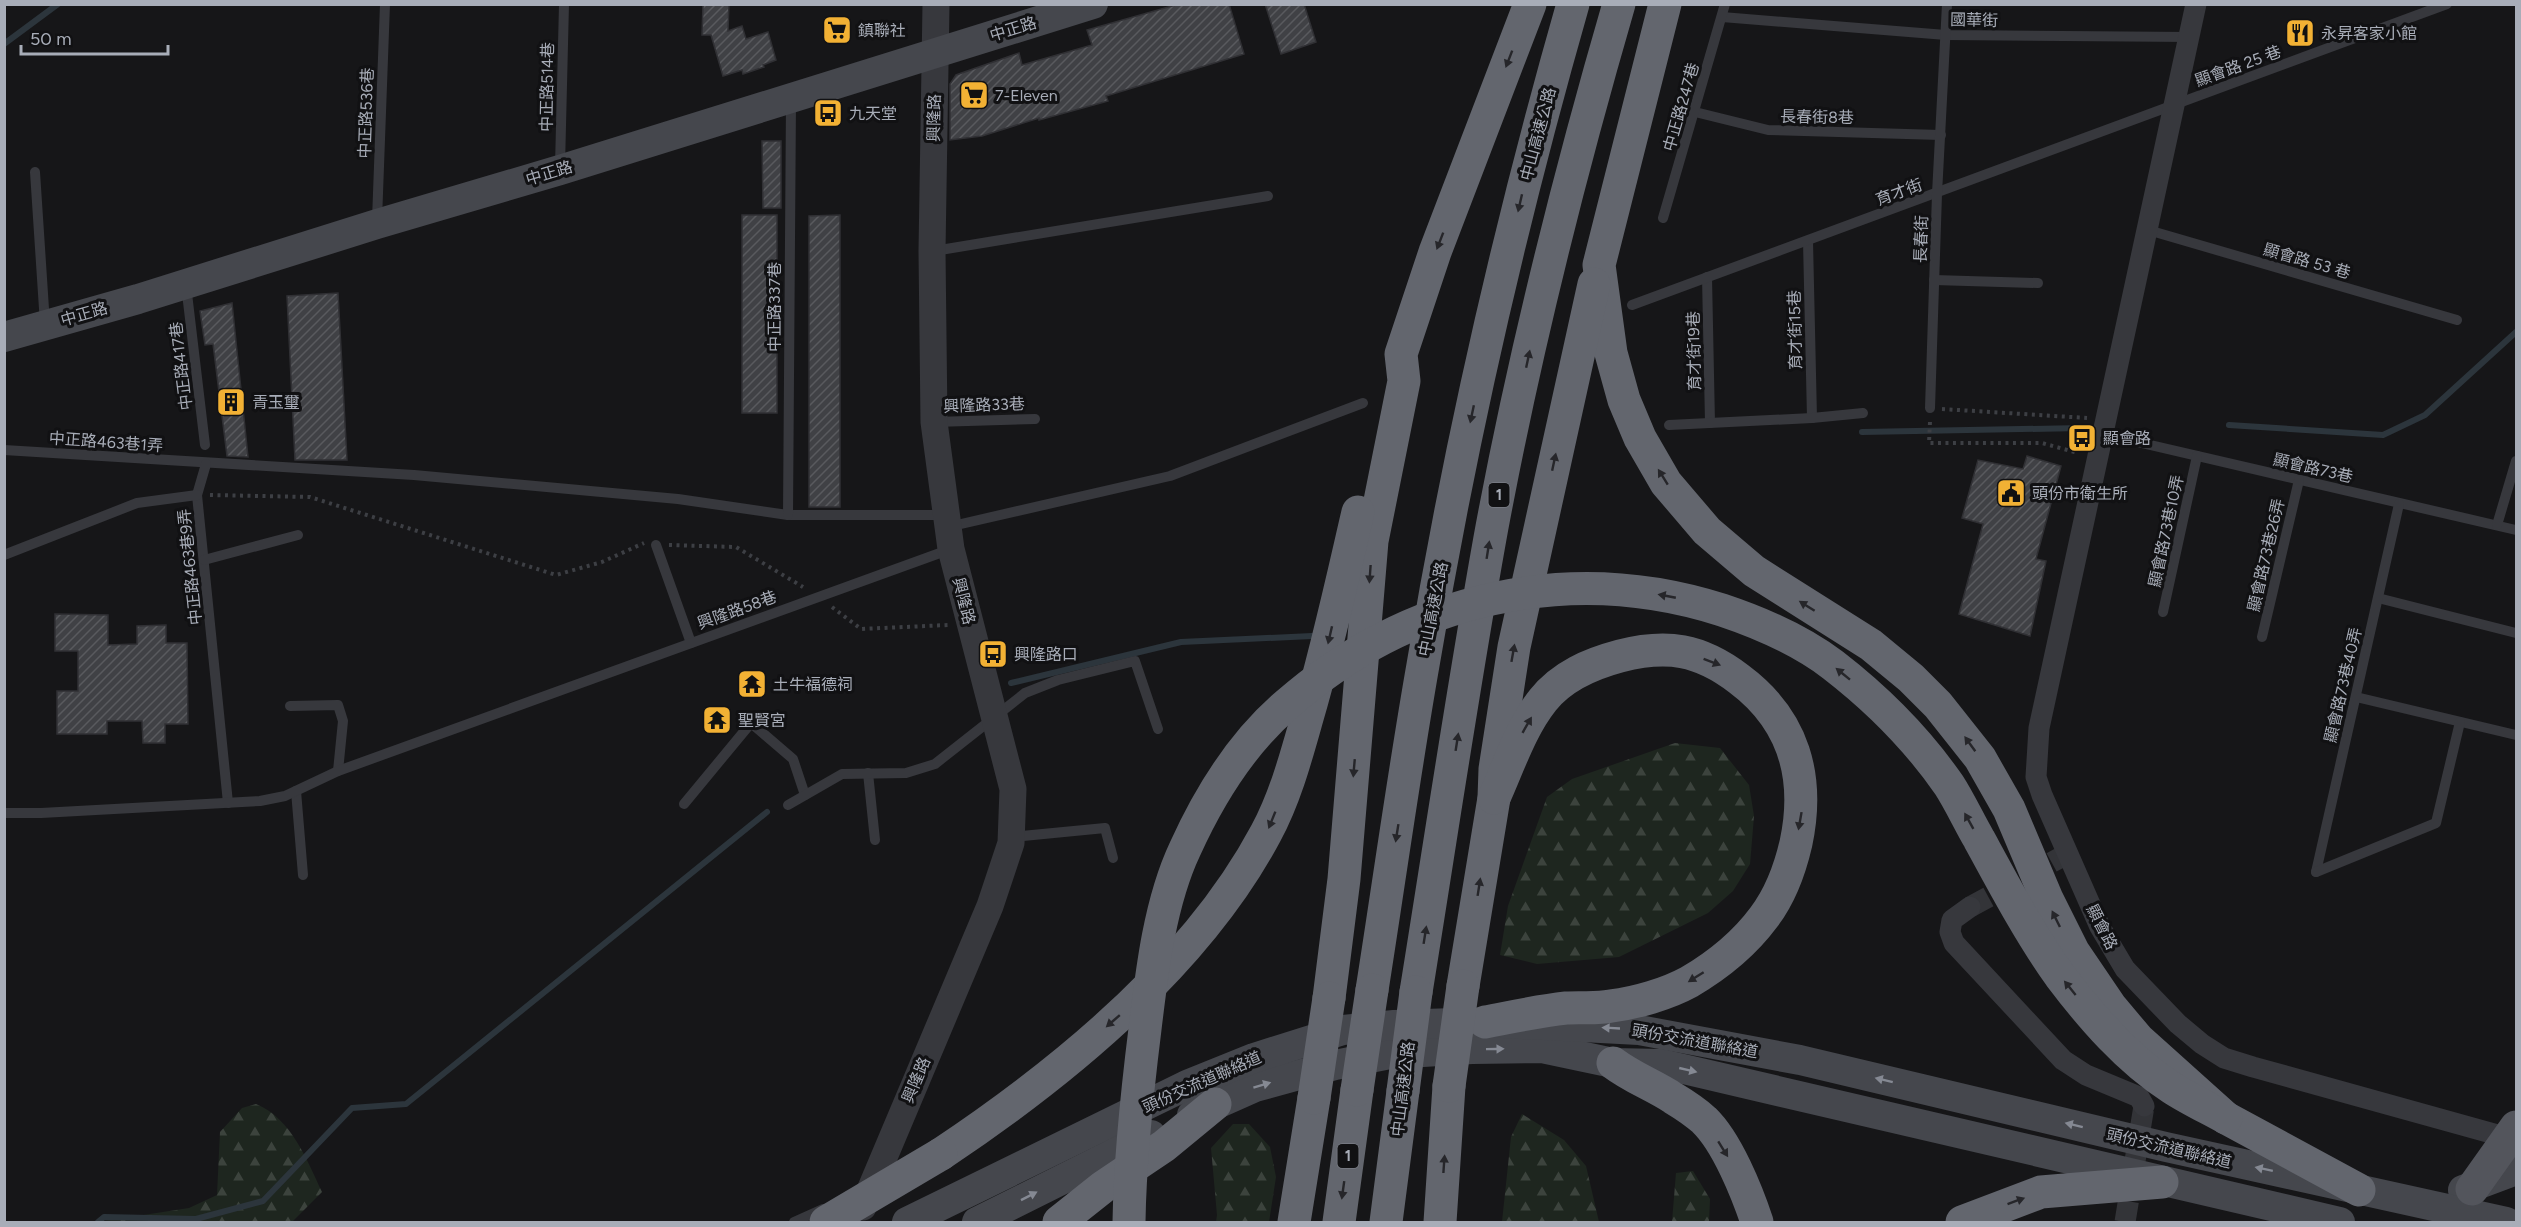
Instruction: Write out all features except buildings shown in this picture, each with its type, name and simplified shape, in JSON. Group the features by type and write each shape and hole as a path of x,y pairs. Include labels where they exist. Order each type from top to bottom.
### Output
{"highway":[{"path":"826,1222 940,1154 1005,1111 1120,1015 1195,937 1234,887 1267,832 1298,752 1328,647 1390,381 1435,252 1530,4"},
{"name":"中山高速公路","path":"1339,1222 1372,990 1423,664 1456,489 1525,183 1573,4"},
{"name":"中山高速公路","path":"1386,1222 1416,992 1492,526 1536,322 1584,124 1619,4"},
{"path":"1440,1222 1449,1086 1494,798 1495,769 1514,647 1589,300 1665,4"},
{"path":"1599,265 1611,353 1624,400 1640,438 1666,483 1707,531 1754,571 1870,645 1911,678 1938,705 1980,758 1996,785 2009,809 2059,925 2092,980 2138,1039 2226,1118"},
{"path":"1294,1222 1329,998 1344,879 1372,541 1404,381 1401,354"},
{"path":"1129,1222 1134,1116 1152,975 1169,892 1183,853 1223,777 1283,708 1325,674 1359,651 1402,629 1457,608 1553,588 1598,587 1690,600 1740,616 1790,638 1830,663 1900,724 1949,786 2059,974 2108,1033 2170,1086 2359,1190"},
{"path":"1485,1022 1564,1008 1611,1006 1687,983 1711,968 1742,943 1766,915 1790,869 1802,814 1800,770 1784,728 1757,693 1723,666 1680,650 1644,650 1606,660 1569,676 1543,700 1524,730 1494,798"},
{"path":"1613,1063 1630,1076 1672,1096 1704,1120 1727,1153 1757,1222"},
{"path":"1059,1222 1103,1187 1164,1146 1215,1104"},
{"path":"1962,1222 2041,1192 2163,1182"}],"main road":[{"name":"中正路","path":"4,337 560,170 1092,5"},
{"name":"頭份交流道聯絡道","path":"907,1222 1187,1085 1254,1058 1343,1030 1394,1024 1485,1022 1639,1030 1800,1060 2166,1147 2506,1222"},
{"name":"頭份交流道聯絡道","path":"977,1222 1215,1104 1255,1087 1335,1065 1390,1054 1542,1048 1613,1063 1662,1064 2340,1222"},
{"path":"2472,1189 2514,1135"},
{"path":"2359,1190 2438,1194 2472,1189 2517,1170"},
{"path":"2163,1182 2180,1199 2263,1222"}],"street":[{"name":"興隆路","path":"857,1222 990,906 1011,837 1012,789 948,530 934,422 932,251 936,4"},
{"path":"935,54 951,4"},
{"name":"顯會路","path":"2196,4 2039,728 2036,777 2100,927 2125,969 2178,1024 2224,1058 2514,1135"},
{"path":"1970,907 1952,920 1950,932 1954,944 2063,1060 2086,1076 2139,1096 2144,1106"}],"lane":[{"name":"中正路536巷","path":"377,224 385,4"},
{"name":"中正路514巷","path":"560,170 564,4"},
{"name":"中正路247巷","path":"1663,218 1725,4"},
{"name":"長春街","path":"1930,408 1937,194 1947,4"},
{"name":"顯會路 25 巷","path":"2175,106 2447,4"},
{"name":"國華街","path":"1722,17 1946,35 2190,38"},
{"name":"中正路337巷","path":"788,516 791,98"},
{"name":"育才街","path":"1632,305 2175,106"},
{"name":"長春街8巷","path":"1695,112 1768,130 1941,135"},
{"path":"35,172 45,325"},
{"path":"932,251 1268,196"},
{"name":"顯會路 53 巷","path":"2148,230 2457,320"},
{"name":"育才街15巷","path":"1808,241 1812,418"},
{"name":"育才街19巷","path":"1707,277 1710,423"},
{"path":"1934,280 2038,283"},
{"name":"中正路417巷","path":"186,284 206,445"},
{"path":"948,530 1170,476 1363,403"},
{"path":"1669,425 1812,418 1863,413"},
{"name":"興隆路33巷","path":"934,422 1035,419"},
{"name":"顯會路73巷","path":"2104,426 2197,456 2517,530"},
{"name":"中正路463巷1弄","path":"4,450 414,475 678,499 788,516 948,530"},
{"name":"顯會路73巷10弄","path":"2163,612 2197,456"},
{"path":"2497,525 2517,462"},
{"path":"197,495 206,464"},
{"name":"顯會路73巷26弄","path":"2262,637 2299,480"},
{"name":"中正路463巷9弄","path":"4,555 137,503 197,495 228,803"},
{"name":"顯會路73巷40弄","path":"2399,504 2316,872 2436,823 2460,722"},
{"name":"興隆路58巷","path":"4,813 260,801 296,791 338,771 819,597 948,530"},
{"path":"204,560 298,534"},
{"path":"656,545 691,643"},
{"path":"2378,598 2517,633"},
{"path":"788,805 842,774 906,773 935,764 1025,693 1047,684 1135,661 1158,729"},
{"path":"2356,697 2517,735"},
{"path":"290,706 338,705 343,721 338,771"},
{"path":"684,804 750,723 793,759 805,795"},
{"path":"868,773 875,840"},
{"path":"296,791 303,875"},
{"path":"1011,837 1105,828 1113,858"},
{"path":"794,1222 872,1186"}],"path":[{"path":"2098,458 2042,443 1929,443 1930,408 2104,426"},
{"path":"197,495 310,497 556,575 602,562 643,543 736,547 819,597 861,629 970,624"}],"green space":[{"path":"1675,743 1720,748 1749,785 1754,816 1750,864 1733,891 1708,913 1619,957 1537,964 1500,955 1508,906 1547,797 1572,779"},
{"path":"256,1104 268,1110 288,1130 304,1154 322,1192 292,1222 98,1222 189,1208 217,1195 220,1132 242,1108"},
{"path":"1522,1114 1564,1140 1586,1166 1599,1222 1502,1222 1511,1137"},
{"path":"1233,1124 1249,1124 1270,1147 1276,1177 1269,1222 1216,1222 1211,1148"},
{"path":"1693,1171 1710,1199 1709,1222 1672,1222 1676,1173"}],"waterway":[{"path":"4,44 58,4"},
{"path":"2229,425 2383,435 2425,415 2516,332"},
{"path":"1862,432 2082,428"},
{"path":"1011,683 1181,642 1312,636"},
{"path":"98,1222 104,1217 196,1219 263,1201 352,1108 406,1104 767,812"}],"tunnel":[{"path":"1970,907 2067,854"},
{"path":"2125,1222 2144,1106"}],"place":[{"name":"鎮聯社","path":"837,30"},
{"name":"永昇客家小館","path":"2300,33"},
{"name":"7-Eleven","path":"974,95"},
{"name":"九天堂","path":"828,113"},
{"name":"青玉璽","path":"231,402"},
{"name":"顯會路","path":"2082,438"},
{"name":"頭份市衛生所","path":"2011,493"},
{"name":"興隆路口","path":"993,654"},
{"name":"土牛福德祠","path":"752,684"},
{"name":"聖賢宮","path":"717,720"}]}
